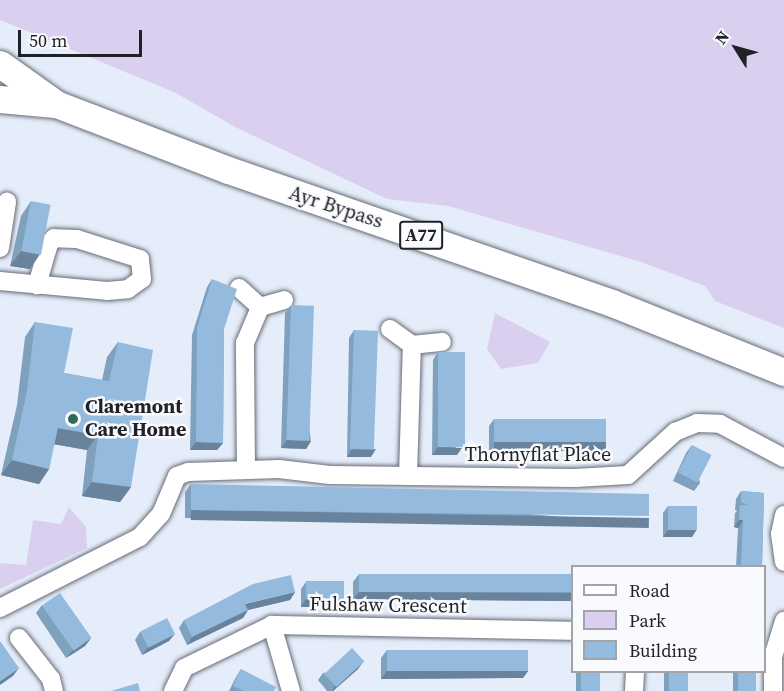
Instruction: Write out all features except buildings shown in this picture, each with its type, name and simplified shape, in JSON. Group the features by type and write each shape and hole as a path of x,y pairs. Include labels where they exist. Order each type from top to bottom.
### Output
{"highway":[{"name":"Ayr Bypass","path":"0,64 56,104 240,174 601,298 784,372"},
{"name":"Ayr Bypass","path":"0,99 56,104"}],"street":[{"path":"0,248 8,202"},
{"path":"0,281 37,285 107,291 128,289 142,279 140,260 77,239 54,238 37,285"},
{"path":"239,288 260,307"},
{"path":"260,307 284,300"},
{"path":"246,470 245,343 260,307"},
{"path":"390,329 412,345 442,342"},
{"path":"408,476 412,345"},
{"name":"Thornyflat Place","path":"0,608 140,537 161,514 177,476 188,471 246,470 408,476 628,475 675,432 697,423 720,424 784,458"},
{"path":"784,515 780,534 784,562"},
{"path":"777,687 773,657 784,621"},
{"path":"173,691 184,668 272,625 291,691"},
{"name":"Fulshaw Crescent","path":"272,625 571,631"},
{"path":"19,638 51,679 54,691"},
{"path":"634,691 635,673"}],"green space":[{"path":"0,0 784,0 784,328 715,301 705,286 641,262 448,206 387,199 235,127 176,93 0,20"},
{"path":"495,313 550,342 538,363 501,369 487,349"},
{"path":"69,507 86,527 87,548 0,589 0,563 26,565 33,520 61,524"}],"place":[{"name":"Claremont Care Home","path":"73,419"}]}
